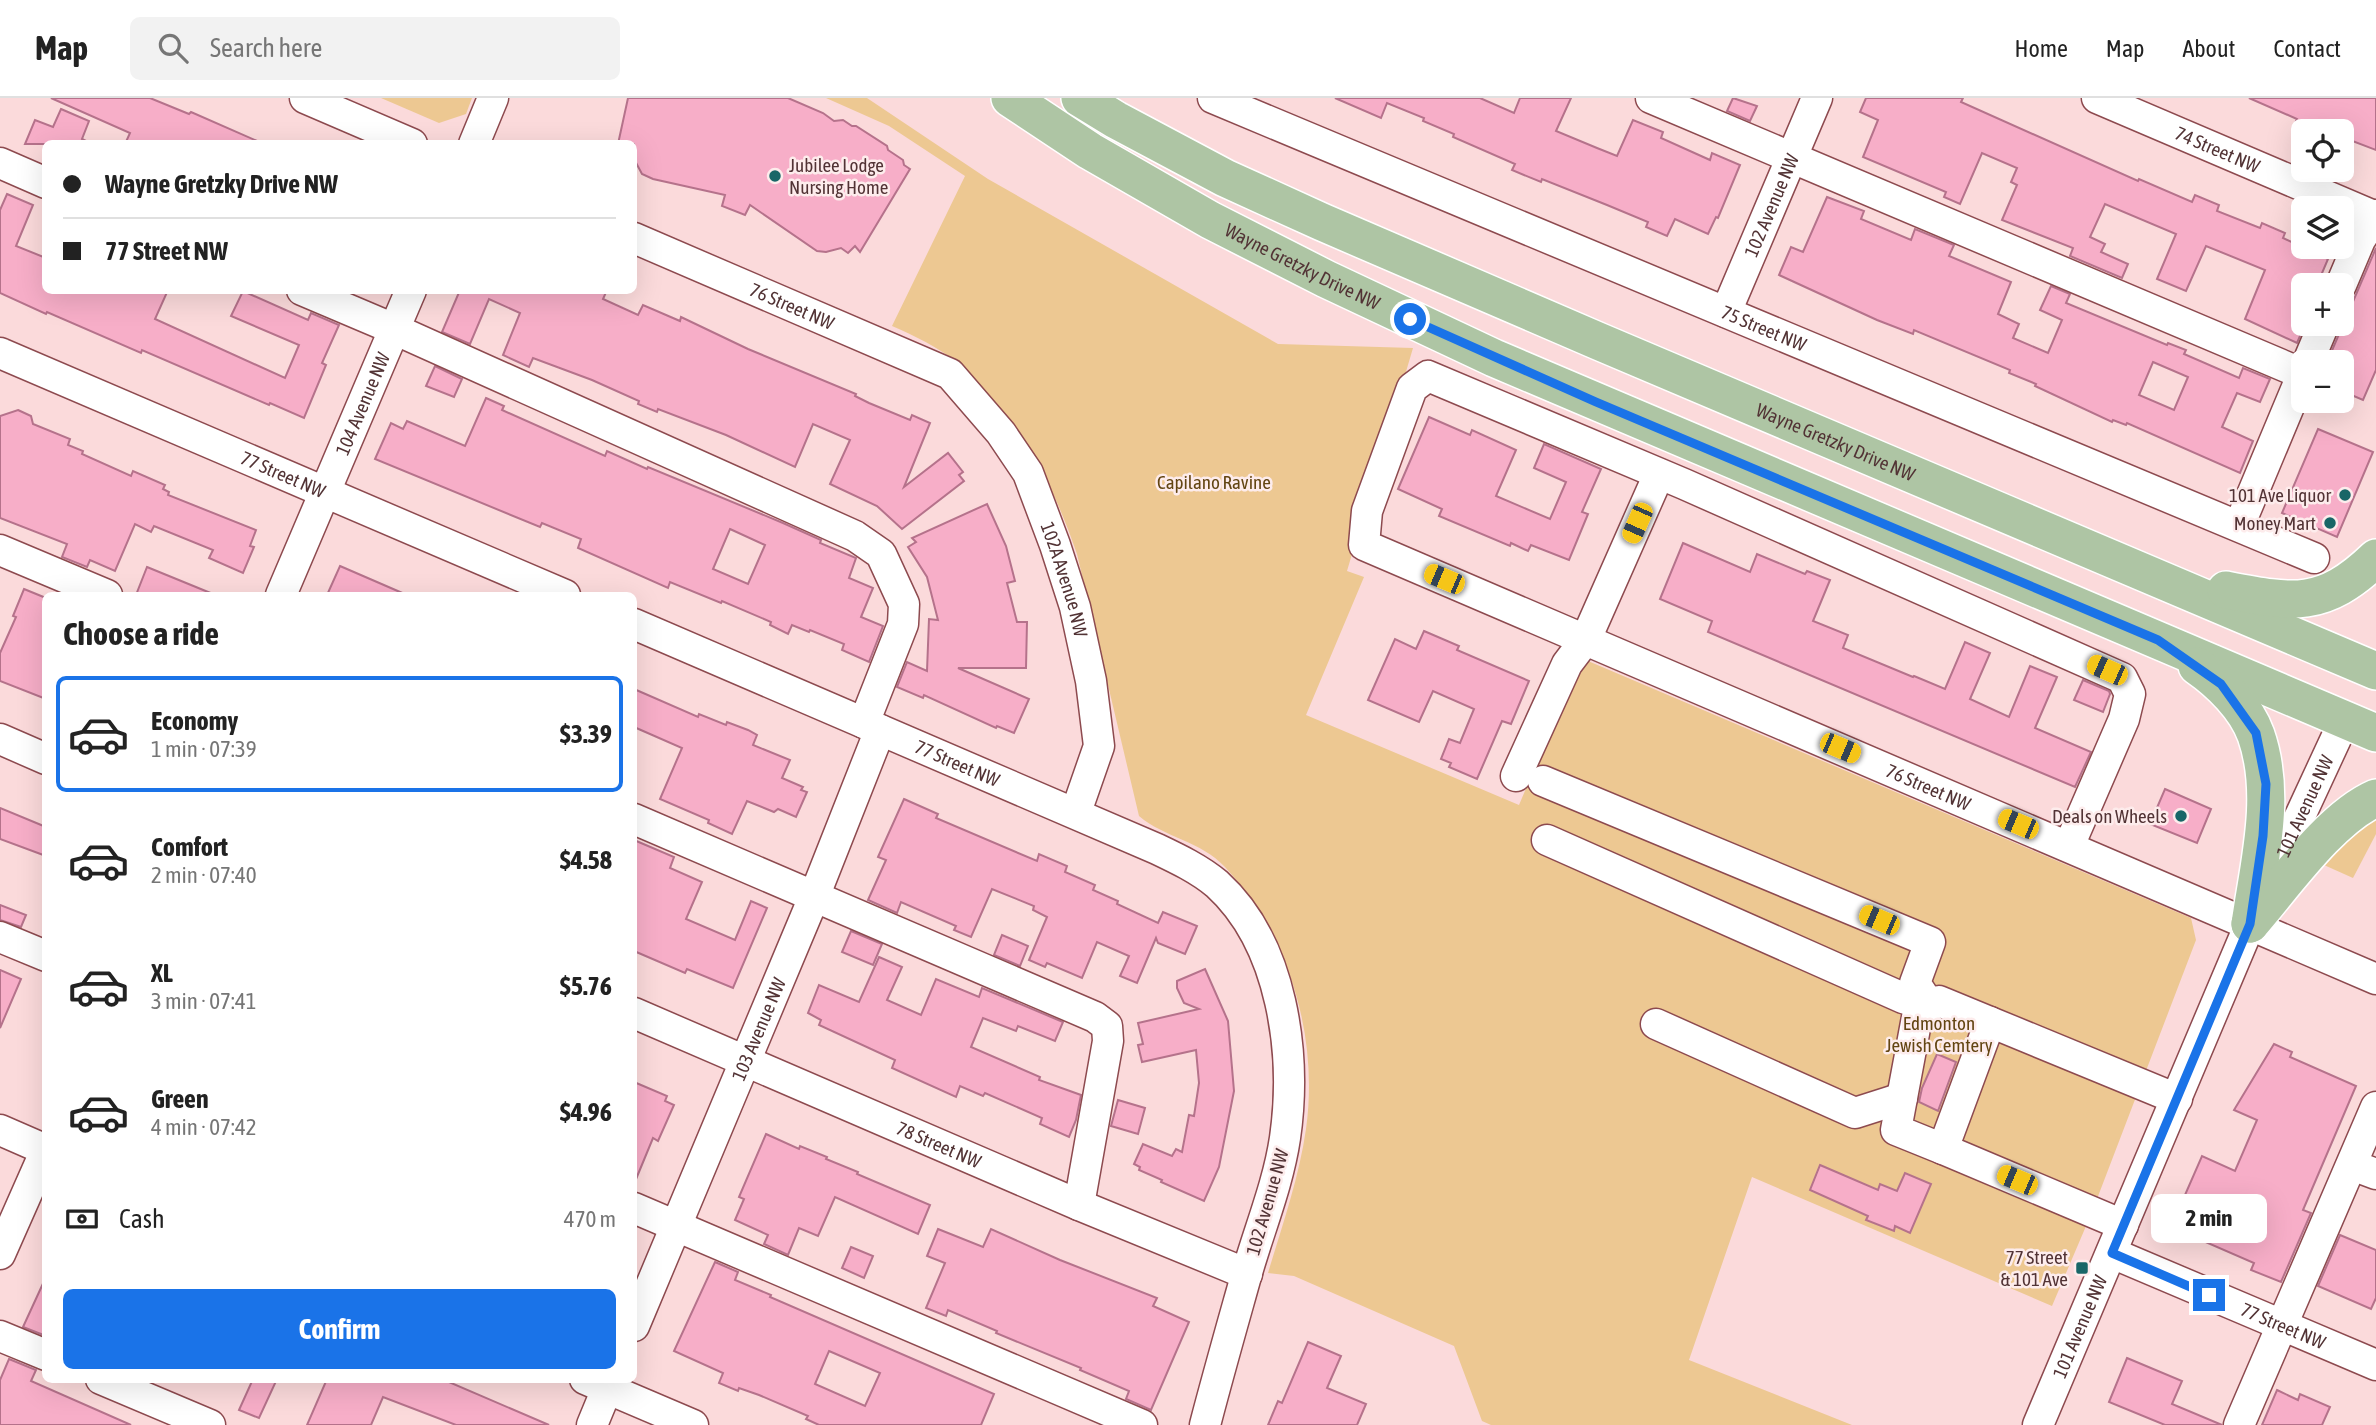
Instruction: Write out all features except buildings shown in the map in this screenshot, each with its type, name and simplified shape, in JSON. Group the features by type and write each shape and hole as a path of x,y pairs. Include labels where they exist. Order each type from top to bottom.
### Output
{"main road":[{"name":"Wayne Gretzky Drive NW","path":"1010,98 1090,151 1210,220 1326,279 1596,402 2360,726"},
{"name":"Wayne Gretzky Drive NW","path":"1080,98 1225,178 1322,222 2175,585 2373,663"},
{"path":"2175,585 2281,600 2305,599 2340,588 2376,558"},
{"path":"2158,640 2221,684 2256,733 2266,784 2263,836 2250,924"},
{"name":"101 Avenue NW","path":"2360,726 2373,663"},
{"path":"2250,924 2338,822 2359,806 2376,798"}],"street":[{"path":"305,98 403,140"},
{"path":"476,140 492,98"},
{"name":"75 Street NW","path":"1213,98 2314,558"},
{"path":"1651,98 2291,369"},
{"name":"102 Avenue NW","path":"1726,312 1817,98"},
{"name":"74 Street NW","path":"2097,98 2376,216"},
{"path":"0,163 42,181"},
{"path":"2346,273 2360,240 2376,216"},
{"name":"76 Street NW","path":"637,239 950,374"},
{"name":"103 Avenue NW","path":"311,294 855,536 881,554 904,604 902,624 872,727 814,897 637,1319"},
{"name":"104 Avenue NW","path":"282,592 409,294"},
{"name":"77 Street NW","path":"0,353 558,592"},
{"name":"102A Avenue NW","path":"950,374 1001,433 1028,473 1075,607 1091,681 1099,746 1076,812"},
{"name":"76 Street NW","path":"1659,474 1428,376 1412,388 1367,511 1364,545 2376,979"},
{"path":"2239,526 2291,402"},
{"path":"1930,1006 1914,983 1930,942 1530,778 1567,664 1586,639 1659,474 2122,678 2130,694 2124,719 2069,846"},
{"path":"0,550 100,592"},
{"name":"77 Street NW","path":"637,625 1157,849 1202,872 1232,901 1256,936"},
{"name":"101 Avenue NW","path":"2038,1425 2250,924 2360,726"},
{"path":"0,739 42,757"},
{"path":"637,821 1095,1017 1107,1026 1108,1041 1079,1205"},
{"path":"1547,840 1902,998 1930,1006"},
{"name":"102 Avenue NW","path":"1205,1425 1279,1171 1288,1105 1286,1039 1270,970 1256,936"},
{"path":"0,937 42,954"},
{"path":"2123,1225 1896,1130 1918,1012 1939,1001 2176,1099"},
{"name":"78 Street NW","path":"637,1014 1079,1205 1247,1274"},
{"path":"1943,1149 1990,1022"},
{"path":"1656,1024 1855,1113 1902,1098"},
{"path":"2239,1425 2281,1326 2364,1170 2376,1107"},
{"path":"0,1130 42,1148"},
{"path":"0,1254 42,1159"},
{"path":"637,1209 1142,1425"},
{"name":"77 Street NW","path":"2112,1253 2376,1365"},
{"path":"0,1336 42,1353"},
{"path":"111,1383 210,1425"},
{"path":"592,1425 601,1383"},
{"path":"603,1383 693,1425"}],"green space":[{"path":"381,98 472,98 466,114 439,123"},
{"path":"826,98 867,98 988,179 1278,344 1413,348 1347,571 1364,577 1306,715 1519,805 1581,658 2191,918 2196,940 2092,1212 2052,1306 1752,1177 1689,1360 1852,1425 1491,1425 1482,1421 1454,1346 1294,1276 1268,1273 1299,1166 1309,1094 1303,1023 1282,956 1247,894 1225,867 1205,851 1160,830 1139,816 1077,554 1049,486 1026,444 997,406 958,363 926,342 892,326 965,176 889,126"},
{"path":"2376,806 2376,834 2353,878 2324,865 2329,855"}],"place":[{"name":"Jubilee Lodge Nursing Home","path":"775,176"},
{"name":"101 Ave Liquor","path":"2345,495"},
{"name":"Money Mart","path":"2330,523"},
{"name":"Deals on Wheels","path":"2181,816"},
{"name":"77 Street & 101 Ave","path":"2082,1268"}],"route":[{"path":"1410,319 1596,402 2158,640 2221,684 2256,733 2266,784 2263,836 2250,924 2112,1253 2209,1295"}],"park label":[{"name":"Capilano Ravine","path":"1214,482"},
{"name":"Edmonton Jewish Cemtery","path":"1939,1034"}]}
